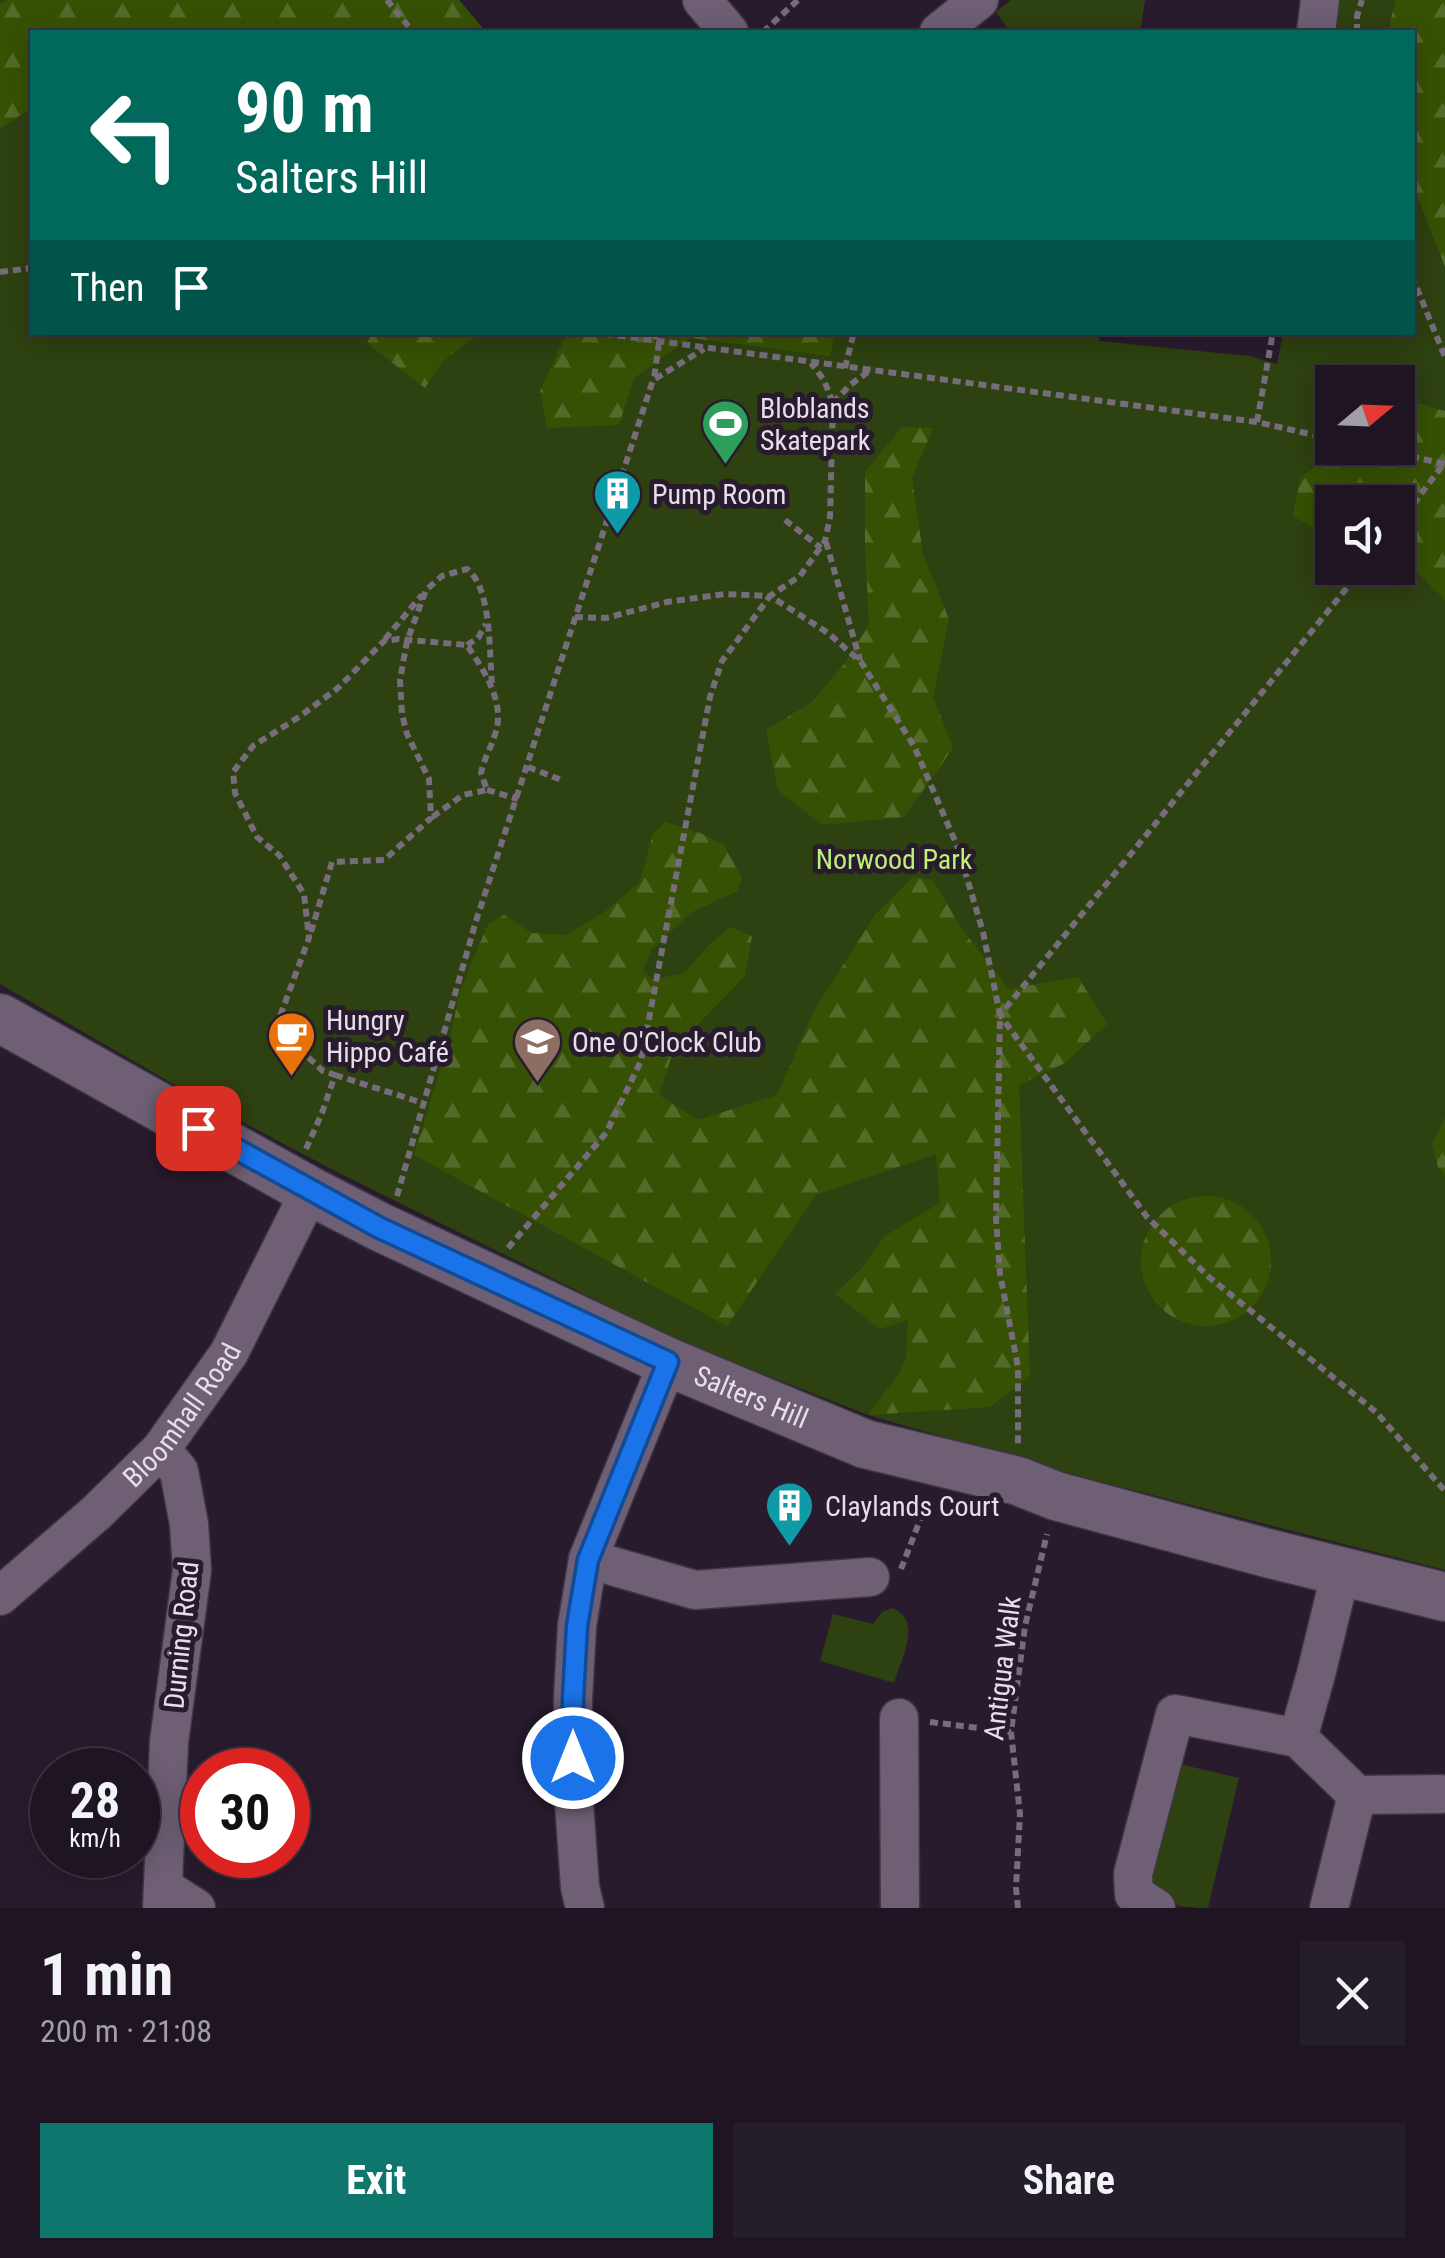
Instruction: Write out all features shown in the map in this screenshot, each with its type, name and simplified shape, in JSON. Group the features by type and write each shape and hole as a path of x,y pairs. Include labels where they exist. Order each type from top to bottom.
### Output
{"street":[{"path":"702,0 727,30"},
{"path":"942,30 979,0"},
{"path":"1316,30 1320,0"},
{"name":"Salters Hill","path":"0,1018 380,1228 668,1362 865,1444 1445,1597"},
{"name":"Bloomhall Road","path":"0,1596 96,1512 160,1449 229,1353 300,1186"},
{"path":"585,1908 573,1788 577,1626 588,1560 668,1362"},
{"name":"Durning Road","path":"160,1449 179,1471 189,1524 192,1570 169,1742 163,1898 196,1908"},
{"path":"588,1560 695,1590 883,1580"},
{"path":"1298,1738 1341,1571"},
{"path":"1156,1908 1134,1894 1134,1874 1175,1714 1298,1738 1358,1795 1441,1794"},
{"path":"899,1718 900,1908"},
{"path":"1329,1908 1358,1795"}],"path":[{"path":"387,0 411,30"},
{"path":"764,30 798,0"},
{"path":"1358,30 1362,0"},
{"path":"0,272 30,268"},
{"path":"1415,283 1445,357"},
{"path":"612,335 1257,422 1315,435"},
{"path":"380,1228 396,1200 476,922 654,380 659,342 654,335"},
{"path":"846,368 853,335"},
{"path":"1257,422 1272,335"},
{"path":"654,380 704,348"},
{"path":"504,1252 606,1133 642,1062 710,697 722,661 770,596 800,576 823,544 830,517 833,403 824,380 811,363"},
{"path":"833,403 869,371"},
{"path":"1415,457 1445,463 1415,503"},
{"path":"785,520 823,544 861,662 914,746 958,848 983,932 1000,1016 1147,1217 1210,1276 1376,1412 1445,1491"},
{"path":"310,938 304,894 279,854 257,837 234,793 233,772 253,746 338,688 442,576 467,569 474,574 481,592 498,723 480,773 487,790"},
{"path":"1000,1016 1349,585"},
{"path":"426,590 407,641 400,680 402,714 410,744 430,779 431,818"},
{"path":"575,617 606,618 667,602 725,594 770,596 828,633 861,662"},
{"path":"384,642 398,639 468,645 478,638 487,622"},
{"path":"468,645 492,690"},
{"path":"528,767 564,781"},
{"path":"423,1103 323,1071 276,1027 310,938 332,862 384,860 462,795 487,790 518,799"},
{"name":"Antigua Walk","path":"1000,1016 996,1219 1000,1274 1037,1488 1026,1626 1011,1732 1020,1814 1018,1908"},
{"path":"300,1186 336,1074"},
{"path":"883,1580 943,1463"},
{"path":"899,1718 1011,1732"}],"green space":[{"name":"Norwood Park","path":"0,0 459,0 484,30 30,30 30,335 1099,335 1099,341 1249,356 1277,364 1283,335 1415,335 1415,191 1445,267 1445,1570 1086,1478 868,1415 679,1341 206,1103 0,984"},
{"path":"8,0 459,0 484,30 30,30 30,108 0,129 0,4"},
{"path":"1011,0 1145,0 1140,30 1009,30 996,12"},
{"path":"1337,0 1395,0 1388,30 1332,30"},
{"path":"1395,0 1445,0 1445,267 1415,191 1415,30 1388,30"},
{"path":"371,335 474,335 442,362 425,388 367,343"},
{"path":"566,335 835,335 830,356 690,338 634,378 619,425 547,428 540,391"},
{"path":"1415,402 1445,411 1445,600 1415,571 1415,485 1315,485 1315,529 1293,516 1300,478 1317,465 1415,465"},
{"path":"902,427 933,428 912,478 923,554 949,619 933,697 953,748 904,817 822,825 778,790 766,730 812,702 844,664 869,625 865,472"},
{"path":"665,822 724,845 742,878 737,891 692,912 651,950 643,970 652,980 684,973 730,927 752,936 745,976 674,1049 659,1095 698,1120 777,1095 815,1009 875,915 913,877 933,880 961,928 1009,989 1078,977 1107,1024 1065,1063 1019,1085 1030,1376 990,1407 868,1415 906,1358 908,1320 880,1329 835,1294 861,1269 885,1236 940,1203 936,1154 816,1195 727,1326 414,1155 450,1038 460,991 488,924 504,915 532,933 566,935 606,911 640,882 653,834"},
{"path":"1445,1118 1445,1175 1438,1167 1432,1144"},
{"path":"1206,1196 1231,1201 1252,1215 1266,1236 1271,1261 1266,1286 1252,1307 1231,1321 1206,1326 1181,1321 1160,1307 1146,1286 1141,1261 1146,1236 1160,1215 1181,1201"},
{"path":"893,1608 902,1614 908,1631 894,1683 820,1661 833,1614 873,1624 882,1612"},
{"path":"1171,1762 1239,1778 1208,1908 1172,1903 1155,1884 1151,1850"}],"place":[{"name":"Bloblands Skatepark","path":"725,466"},
{"name":"Pump Room","path":"617,536"},
{"name":"Hungry Hippo Café","path":"291,1078"},
{"name":"One O'Clock Club","path":"537,1084"},
{"name":"Claylands Court","path":"790,1548"}],"route":[{"path":"198,1128 380,1228 668,1362 588,1560 577,1626 573,1758"}]}
